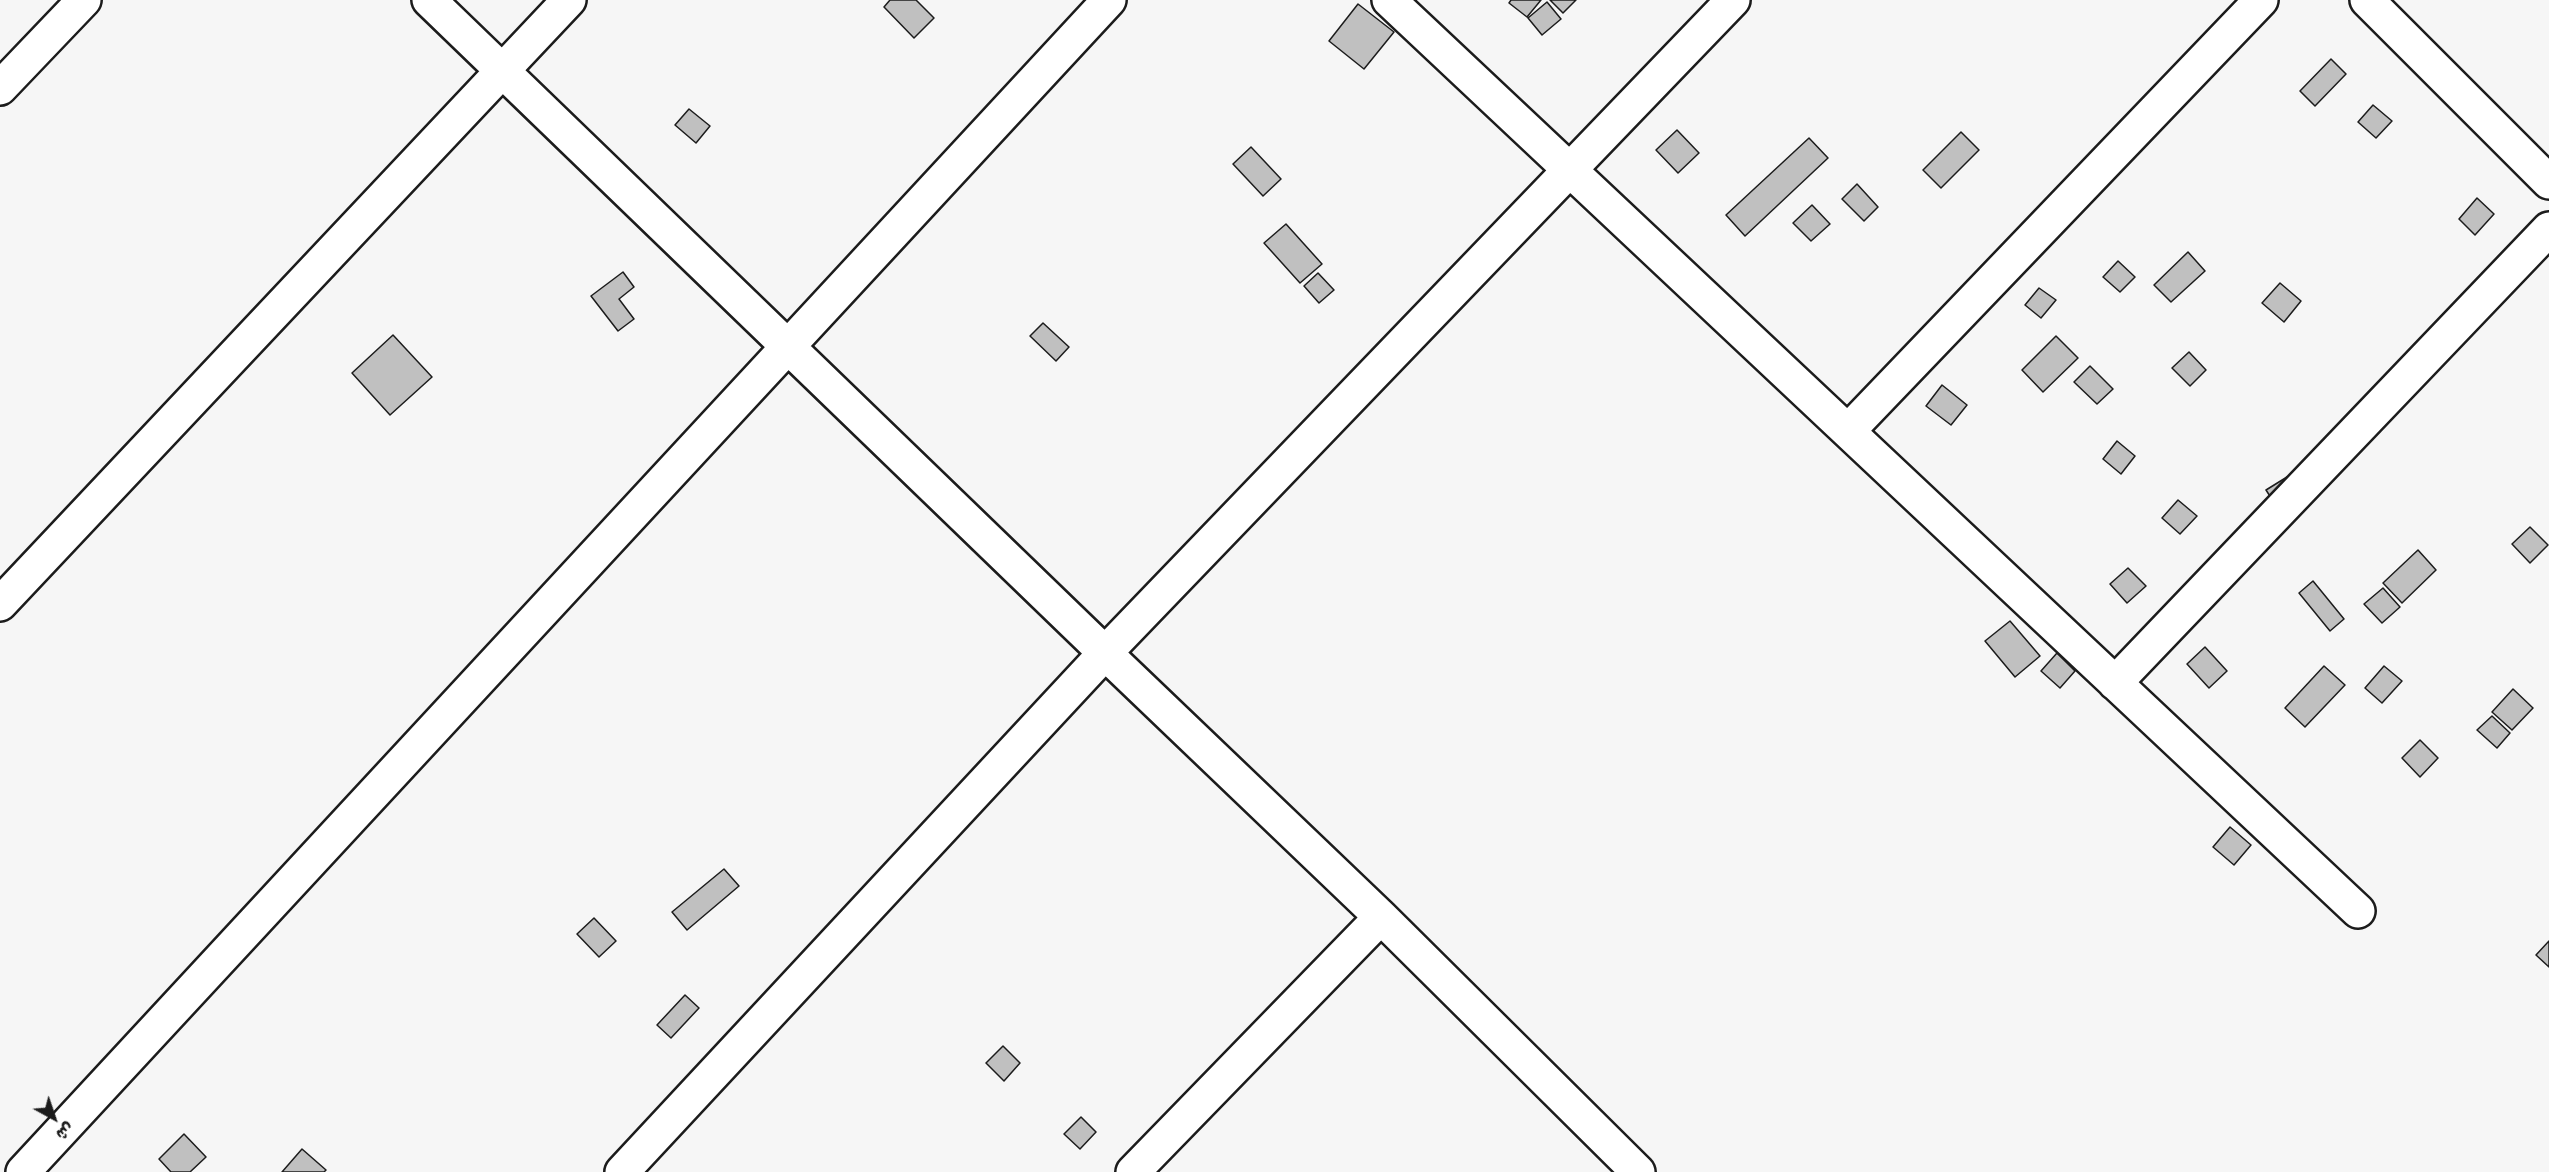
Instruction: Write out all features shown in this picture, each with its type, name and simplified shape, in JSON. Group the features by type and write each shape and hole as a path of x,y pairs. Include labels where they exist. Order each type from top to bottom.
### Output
{"street":[{"path":"0,88 84,0"},
{"path":"429,0 1105,653 1381,916 1623,1167"},
{"path":"0,604 569,0"},
{"path":"23,1172 1109,0"},
{"path":"1389,0 2358,911"},
{"path":"621,1172 1105,653 1733,0"},
{"path":"1848,431 2261,0"},
{"path":"2367,0 2549,182"},
{"path":"2115,683 2549,229"},
{"path":"1133,1172 1381,916"}],"building":[{"path":"890,0 916,0 934,18 914,38 884,7"},
{"path":"1511,0 1541,0 1527,17 1509,3"},
{"path":"1550,0 1576,0 1563,13"},
{"path":"1547,2 1561,19 1542,35 1528,18"},
{"path":"1358,4 1394,32 1364,69 1329,41"},
{"path":"2331,59 2346,74 2315,106 2300,91"},
{"path":"2373,105 2392,121 2376,138 2358,122"},
{"path":"689,109 710,126 696,143 675,125"},
{"path":"1677,130 1699,153 1678,173 1656,150"},
{"path":"1961,132 1979,150 1941,188 1923,170"},
{"path":"1809,138 1828,158 1745,236 1726,215"},
{"path":"1251,147 1281,179 1263,196 1233,164"},
{"path":"1857,184 1878,207 1864,221 1842,199"},
{"path":"2477,198 2494,214 2475,235 2459,219"},
{"path":"1812,205 1830,224 1811,241 1793,223"},
{"path":"1286,224 1322,264 1300,283 1264,243"},
{"path":"2188,252 2205,271 2171,302 2154,285"},
{"path":"2118,261 2135,277 2120,292 2103,277"},
{"path":"623,272 634,287 619,299 634,319 618,331 591,296"},
{"path":"1318,273 1334,290 1319,303 1304,286"},
{"path":"2280,283 2301,301 2284,322 2262,303"},
{"path":"2039,288 2056,300 2041,318 2025,305"},
{"path":"1043,323 1069,347 1056,361 1030,336"},
{"path":"393,335 432,377 390,415 352,373"},
{"path":"2056,336 2078,358 2043,392 2022,370"},
{"path":"2189,352 2206,370 2190,386 2172,368"},
{"path":"2090,366 2113,389 2097,404 2074,382"},
{"path":"1942,385 1967,405 1951,425 1926,406"},
{"path":"2117,441 2135,456 2121,474 2103,459"},
{"path":"2287,477 2300,497 2279,510 2266,490"},
{"path":"2178,500 2197,516 2180,534 2162,518"},
{"path":"2530,527 2548,545 2530,563 2512,544"},
{"path":"2418,550 2436,570 2402,603 2383,583"},
{"path":"2128,568 2146,586 2127,603 2110,584"},
{"path":"2313,581 2344,619 2330,631 2299,593"},
{"path":"2383,588 2400,607 2382,623 2364,604"},
{"path":"2010,621 2040,656 2015,677 1985,641"},
{"path":"2205,647 2227,671 2209,688 2187,664"},
{"path":"2057,653 2075,671 2060,688 2041,671"},
{"path":"2324,666 2345,685 2305,727 2285,708"},
{"path":"2384,666 2402,681 2382,703 2365,688"},
{"path":"2513,689 2533,708 2512,730 2492,712"},
{"path":"2492,716 2510,733 2497,748 2477,730"},
{"path":"2420,740 2438,758 2420,777 2402,758"},
{"path":"2230,827 2251,845 2234,865 2213,847"},
{"path":"724,869 739,886 687,930 672,912"},
{"path":"594,918 616,941 599,957 577,934"},
{"path":"2549,941 2549,967 2536,955"},
{"path":"685,995 699,1008 671,1038 657,1025"},
{"path":"1003,1046 1020,1063 1004,1081 986,1063"},
{"path":"1081,1117 1096,1132 1080,1149 1064,1134"},
{"path":"184,1134 206,1157 190,1172 171,1172 159,1159"},
{"path":"302,1149 326,1170 324,1172 282,1172"}]}
